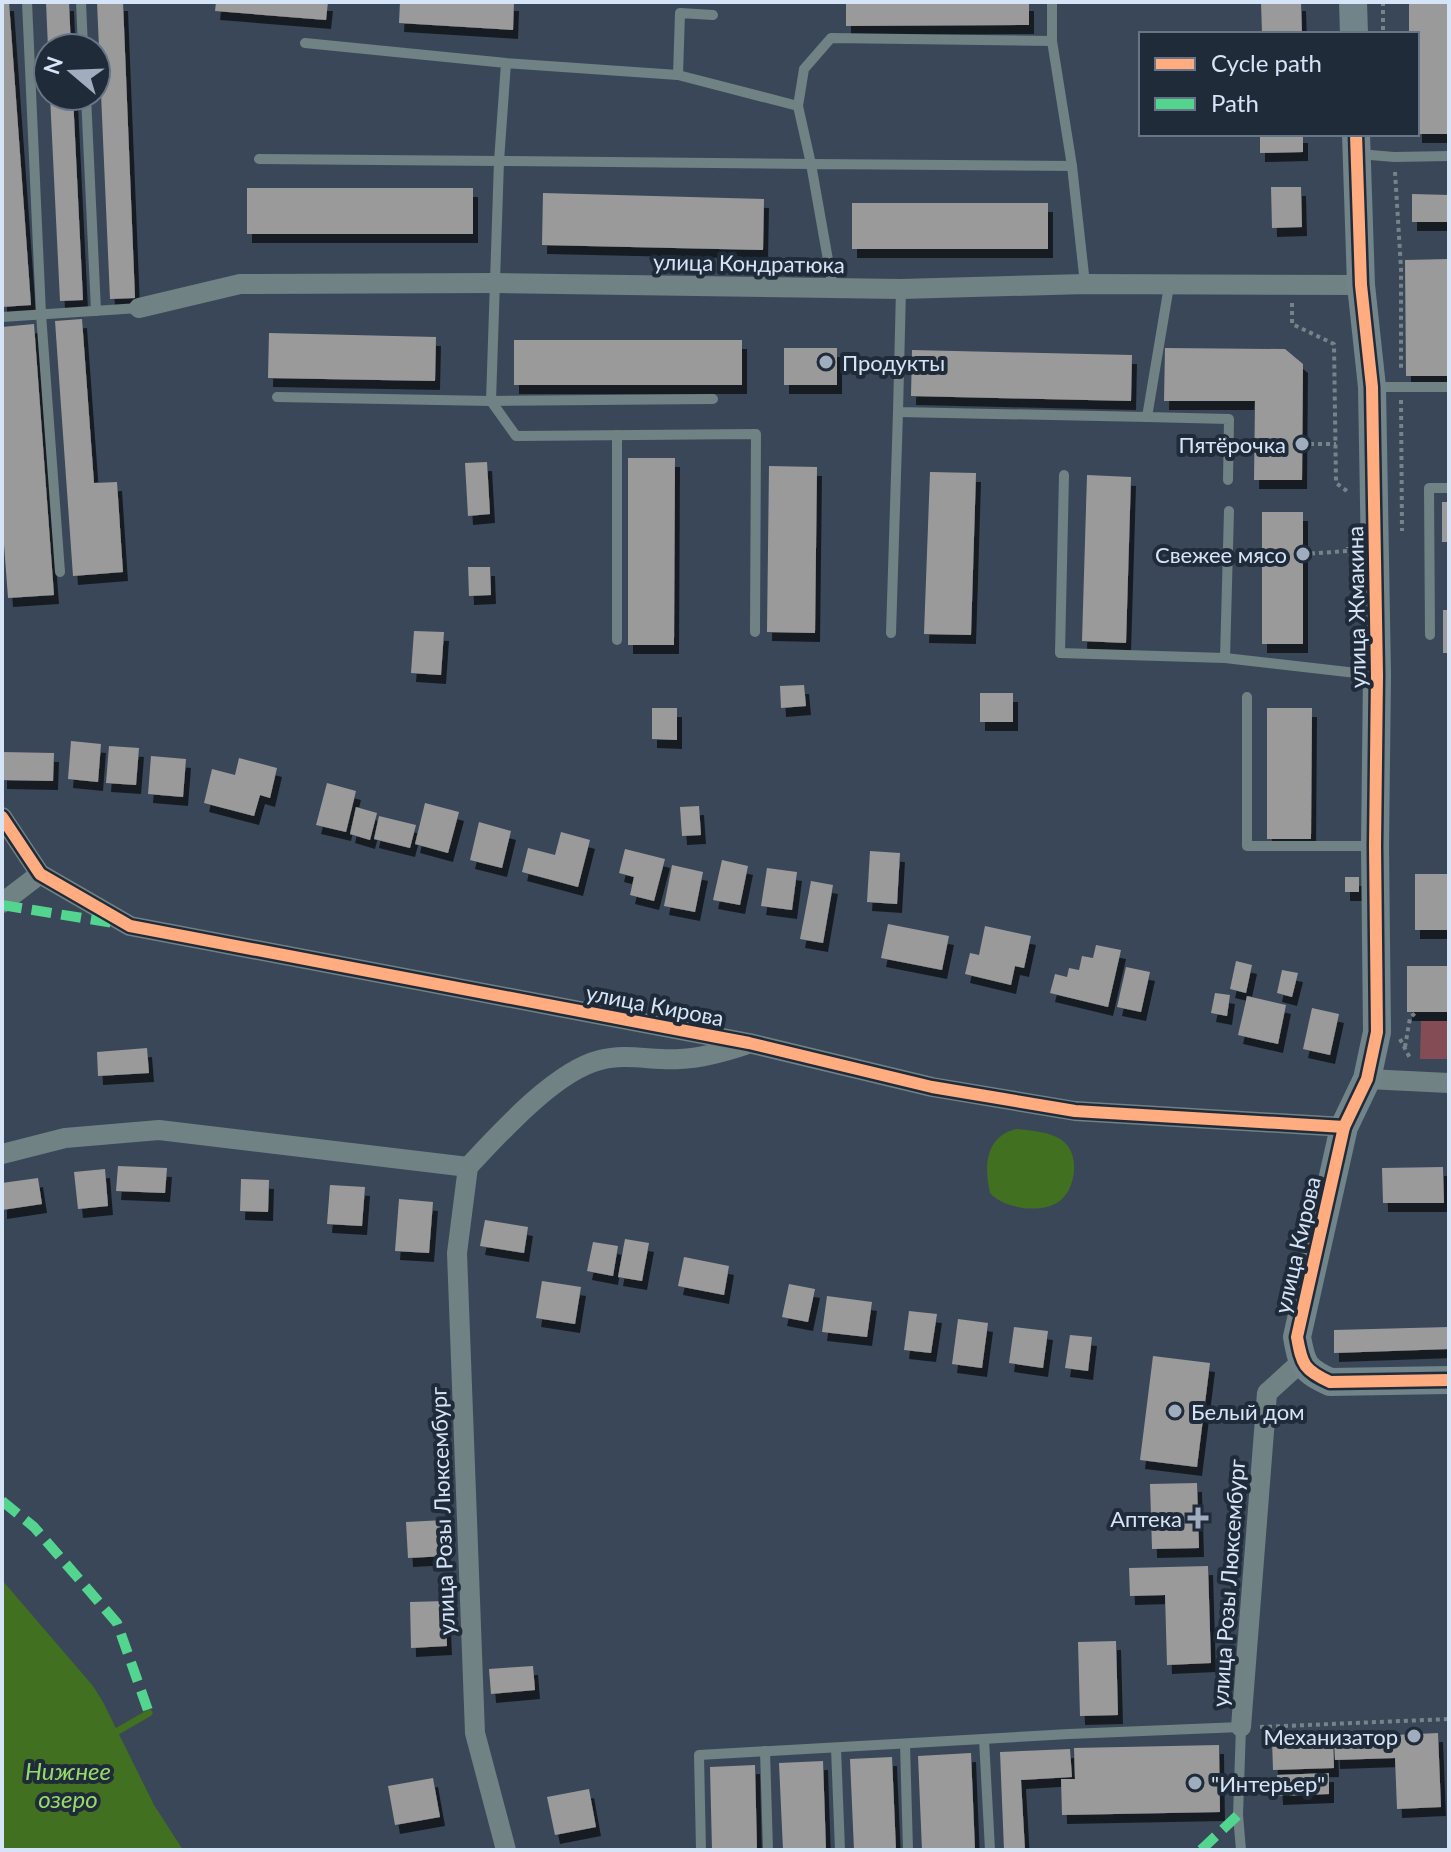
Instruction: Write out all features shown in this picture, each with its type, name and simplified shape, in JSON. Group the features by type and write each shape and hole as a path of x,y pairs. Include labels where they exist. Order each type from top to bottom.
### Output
{"street":[{"path":"1353,2 1354,32"},
{"name":"улица Жмакина","path":"1356,144 1361,285 1372,387 1377,675 1377,1032 1367,1079"},
{"name":"улица Кондратюка","path":"139,308 240,284 496,283 901,289 1085,284 1361,285"},
{"name":"улица Кирова","path":"2,817 40,874 130,926 749,1043 932,1087 1075,1111 1344,1127"},
{"path":"2,903 40,874"},
{"path":"2,1154 65,1138 159,1130 468,1167 512,1120 579,1069 600,1060 624,1057 679,1060 715,1055 749,1043"},
{"path":"1367,1079 1449,1083"},
{"name":"улица Кирова","path":"1301,1362 1297,1337 1344,1127 1367,1079"},
{"name":"улица Розы Люксембург","path":"468,1167 457,1253 475,1733 506,1850"},
{"path":"1301,1362 1313,1374 1330,1382 1449,1380"},
{"name":"улица Розы Люксембург","path":"1241,1727 1267,1393 1301,1362"}],"lane":[{"path":"27,2 41,314 60,572"},
{"path":"81,2 82,32"},
{"path":"1052,2 1052,41 1072,166 1085,284"},
{"path":"678,75 680,13 713,15"},
{"path":"833,288 798,106 804,69 831,38 1052,41"},
{"path":"305,43 506,63 678,75 798,106"},
{"path":"506,63 499,161 491,401 516,436 756,434 755,632"},
{"path":"87,112 96,311"},
{"path":"1356,144 1394,157 1449,156"},
{"path":"259,159 1072,166"},
{"path":"1147,417 1169,286"},
{"path":"891,633 901,289"},
{"path":"2,317 139,308"},
{"path":"1372,387 1449,387"},
{"path":"277,397 491,401 713,399"},
{"path":"898,412 1229,419 1228,480"},
{"path":"617,435 617,640"},
{"path":"1064,475 1060,653 1225,658 1377,675"},
{"path":"1430,635 1429,488 1449,488"},
{"path":"1225,658 1229,511"},
{"path":"1247,697 1247,846 1375,846"},
{"path":"701,1850 699,1755 1241,1727 1238,1815 1241,1850"},
{"path":"984,1739 990,1850"},
{"path":"905,1744 908,1850"},
{"path":"836,1748 840,1850"},
{"path":"765,1751 768,1850"}],"path":[{"path":"1383,2 1383,32"},
{"path":"1401,268 1405,275"},
{"path":"1292,286 1292,324 1334,344 1336,483 1347,491"},
{"path":"1302,444 1336,444"},
{"path":"1405,1048 1410,1018 1416,1012"},
{"path":"1241,1727 1449,1719"}],"shaded area":[{"path":"1421,1021 1449,1021 1449,1059 1420,1059"}],"water":[{"path":"1016,1129 1057,1137 1070,1149 1074,1171 1072,1183 1064,1197 1054,1205 1024,1208 1005,1203 990,1193 987,1173 989,1154 998,1139"},
{"name":"Нижнее озеро","path":"2,1580 93,1686 154,1805 183,1850 2,1850"}],"building":[{"path":"2,2 9,2 31,305 2,307"},
{"path":"46,2 69,2 70,32 47,32"},
{"path":"97,2 123,2 135,298 110,299 102,112 112,112 112,32 98,32"},
{"path":"216,2 328,2 326,20 215,11"},
{"path":"400,2 514,2 513,30 399,23"},
{"path":"846,2 1029,2 1029,25 846,26"},
{"path":"1261,2 1301,2 1302,32 1262,32"},
{"path":"1409,2 1449,2 1449,134 1419,134 1419,32 1409,32"},
{"path":"51,112 74,112 83,300 60,301"},
{"path":"1260,136 1303,136 1303,152 1260,153"},
{"path":"1271,187 1301,187 1302,227 1272,228"},
{"path":"247,188 473,188 473,234 247,234"},
{"path":"543,193 764,199 763,250 542,245"},
{"path":"1412,194 1449,195 1449,222 1412,222"},
{"path":"852,203 1048,203 1048,249 852,249"},
{"path":"1449,259 1449,376 1406,376 1405,260"},
{"path":"82,319 94,483 117,482 123,572 73,576 55,321"},
{"path":"34,324 54,595 8,598 2,517 2,327"},
{"path":"269,333 436,337 435,381 268,378"},
{"path":"514,340 742,340 742,385 514,385"},
{"path":"784,348 837,348 837,385 784,385"},
{"path":"1165,348 1285,349 1303,364 1302,480 1254,480 1255,401 1164,401"},
{"path":"912,350 1132,355 1131,401 911,396"},
{"path":"628,458 675,458 674,645 628,645"},
{"path":"487,462 490,514 468,516 465,463"},
{"path":"769,466 817,467 815,633 767,632"},
{"path":"930,472 976,473 971,635 924,634"},
{"path":"1087,475 1131,477 1126,643 1082,641"},
{"path":"1442,502 1449,502 1449,542 1442,542"},
{"path":"1262,512 1303,512 1303,644 1262,644"},
{"path":"468,567 490,567 491,595 469,596"},
{"path":"1443,610 1449,610 1449,653 1443,653"},
{"path":"414,631 444,632 441,675 411,673"},
{"path":"804,685 806,706 781,708 780,686"},
{"path":"980,693 1013,693 1013,722 980,722"},
{"path":"652,708 677,708 677,740 652,739"},
{"path":"1267,708 1312,708 1311,839 1267,839"},
{"path":"71,741 101,744 98,782 68,779"},
{"path":"109,746 139,748 136,785 106,783"},
{"path":"2,752 54,753 53,781 2,780"},
{"path":"151,756 186,759 183,797 148,794"},
{"path":"239,758 277,768 270,798 260,795 254,816 204,803 212,769 235,775"},
{"path":"327,783 356,791 346,832 316,825"},
{"path":"425,803 459,812 448,853 415,844"},
{"path":"699,806 701,835 682,836 680,807"},
{"path":"356,807 377,813 370,840 350,834"},
{"path":"379,816 416,825 410,848 374,839"},
{"path":"479,822 511,831 502,868 470,860"},
{"path":"561,832 590,840 578,887 522,872 528,848 555,855"},
{"path":"625,849 665,859 654,901 630,895 634,877 619,873"},
{"path":"870,851 900,853 897,904 867,902"},
{"path":"722,860 748,866 740,905 713,900"},
{"path":"672,865 703,872 695,912 664,906"},
{"path":"767,868 797,872 792,910 761,906"},
{"path":"1415,874 1449,874 1449,930 1415,930"},
{"path":"1345,877 1359,877 1359,892 1345,892"},
{"path":"811,881 833,885 823,943 800,939"},
{"path":"888,924 949,936 942,970 881,958"},
{"path":"985,926 1031,936 1024,968 1015,966 1011,985 965,974 970,953 979,955"},
{"path":"1096,945 1121,950 1108,1007 1050,993 1055,974 1067,977 1069,968 1079,970 1082,956 1093,958"},
{"path":"1236,961 1252,965 1246,993 1230,989"},
{"path":"1407,966 1449,966 1449,1012 1407,1012"},
{"path":"1126,967 1150,972 1141,1012 1117,1007"},
{"path":"1282,970 1298,973 1292,997 1277,993"},
{"path":"1215,993 1230,995 1227,1016 1211,1013"},
{"path":"1247,996 1286,1005 1278,1044 1238,1035"},
{"path":"1312,1008 1339,1014 1330,1055 1303,1049"},
{"path":"147,1048 149,1073 98,1076 97,1052"},
{"path":"118,1166 167,1168 165,1193 116,1191"},
{"path":"1443,1167 1444,1203 1383,1203 1382,1168"},
{"path":"105,1169 108,1206 78,1209 74,1172"},
{"path":"38,1178 42,1204 2,1210 2,1183"},
{"path":"241,1179 269,1180 268,1212 240,1211"},
{"path":"330,1185 365,1187 362,1226 327,1224"},
{"path":"399,1199 433,1202 429,1253 395,1251"},
{"path":"485,1220 528,1227 524,1253 480,1246"},
{"path":"625,1239 649,1243 642,1281 618,1277"},
{"path":"593,1242 618,1246 613,1276 587,1271"},
{"path":"684,1257 729,1266 724,1295 678,1286"},
{"path":"542,1281 581,1287 575,1324 536,1318"},
{"path":"789,1284 815,1289 808,1322 782,1317"},
{"path":"827,1296 872,1302 867,1337 822,1332"},
{"path":"909,1311 937,1314 931,1353 904,1350"},
{"path":"958,1319 988,1323 982,1368 952,1364"},
{"path":"1014,1327 1048,1331 1043,1368 1009,1363"},
{"path":"1449,1327 1449,1349 1334,1353 1334,1330"},
{"path":"1070,1335 1092,1337 1088,1371 1065,1368"},
{"name":"Белый дом","path":"1153,1356 1210,1363 1197,1467 1140,1460"},
{"path":"1197,1483 1199,1548 1152,1549 1150,1484"},
{"path":"444,1520 446,1556 408,1558 406,1522"},
{"path":"1208,1566 1211,1663 1167,1665 1165,1595 1130,1596 1129,1568"},
{"path":"445,1601 447,1646 411,1648 410,1602"},
{"path":"1116,1641 1118,1715 1080,1716 1078,1642"},
{"path":"533,1666 535,1690 491,1694 489,1669"},
{"path":"1438,1733 1441,1807 1397,1809 1395,1758 1335,1760 1334,1738"},
{"path":"1333,1738 1334,1768 1273,1770 1272,1740"},
{"path":"1219,1745 1220,1812 1062,1815 1061,1779 1075,1779 1074,1748"},
{"path":"1070,1749 1072,1777 1021,1780 1025,1850 1004,1850 1000,1752"},
{"path":"971,1753 975,1850 922,1850 918,1756"},
{"path":"892,1757 896,1850 854,1850 850,1759"},
{"path":"823,1761 826,1850 783,1850 779,1763"},
{"path":"755,1765 757,1850 712,1850 710,1767"},
{"path":"1329,1773 1329,1794 1278,1796 1277,1775"},
{"path":"433,1778 440,1817 395,1825 388,1786"},
{"path":"589,1789 596,1827 555,1835 547,1797"}],"waterway":[{"path":"109,1736 149,1713"}],"marked path":[{"path":"2,905 113,923"},
{"path":"2,1501 34,1527 117,1623 149,1713"},
{"path":"1201,1850 1238,1815"}],"cycle path":[{"path":"1356,136 1361,285 1372,387 1377,675 1377,1032 1367,1079 1344,1127 1297,1337 1306,1366 1330,1382 1449,1380"},
{"path":"2,817 40,874 130,926 749,1043 932,1087 1075,1111 1344,1127"}],"place":[{"name":"Продукты","path":"826,362"},
{"name":"Пятёрочка","path":"1302,444"},
{"name":"Свежее мясо","path":"1303,554"},
{"name":"Белый дом","path":"1175,1411"},
{"name":"Аптека","path":"1198,1518"},
{"name":"Механизатор","path":"1414,1736"},
{"name":"\"Интерьер\"","path":"1195,1783"}]}
